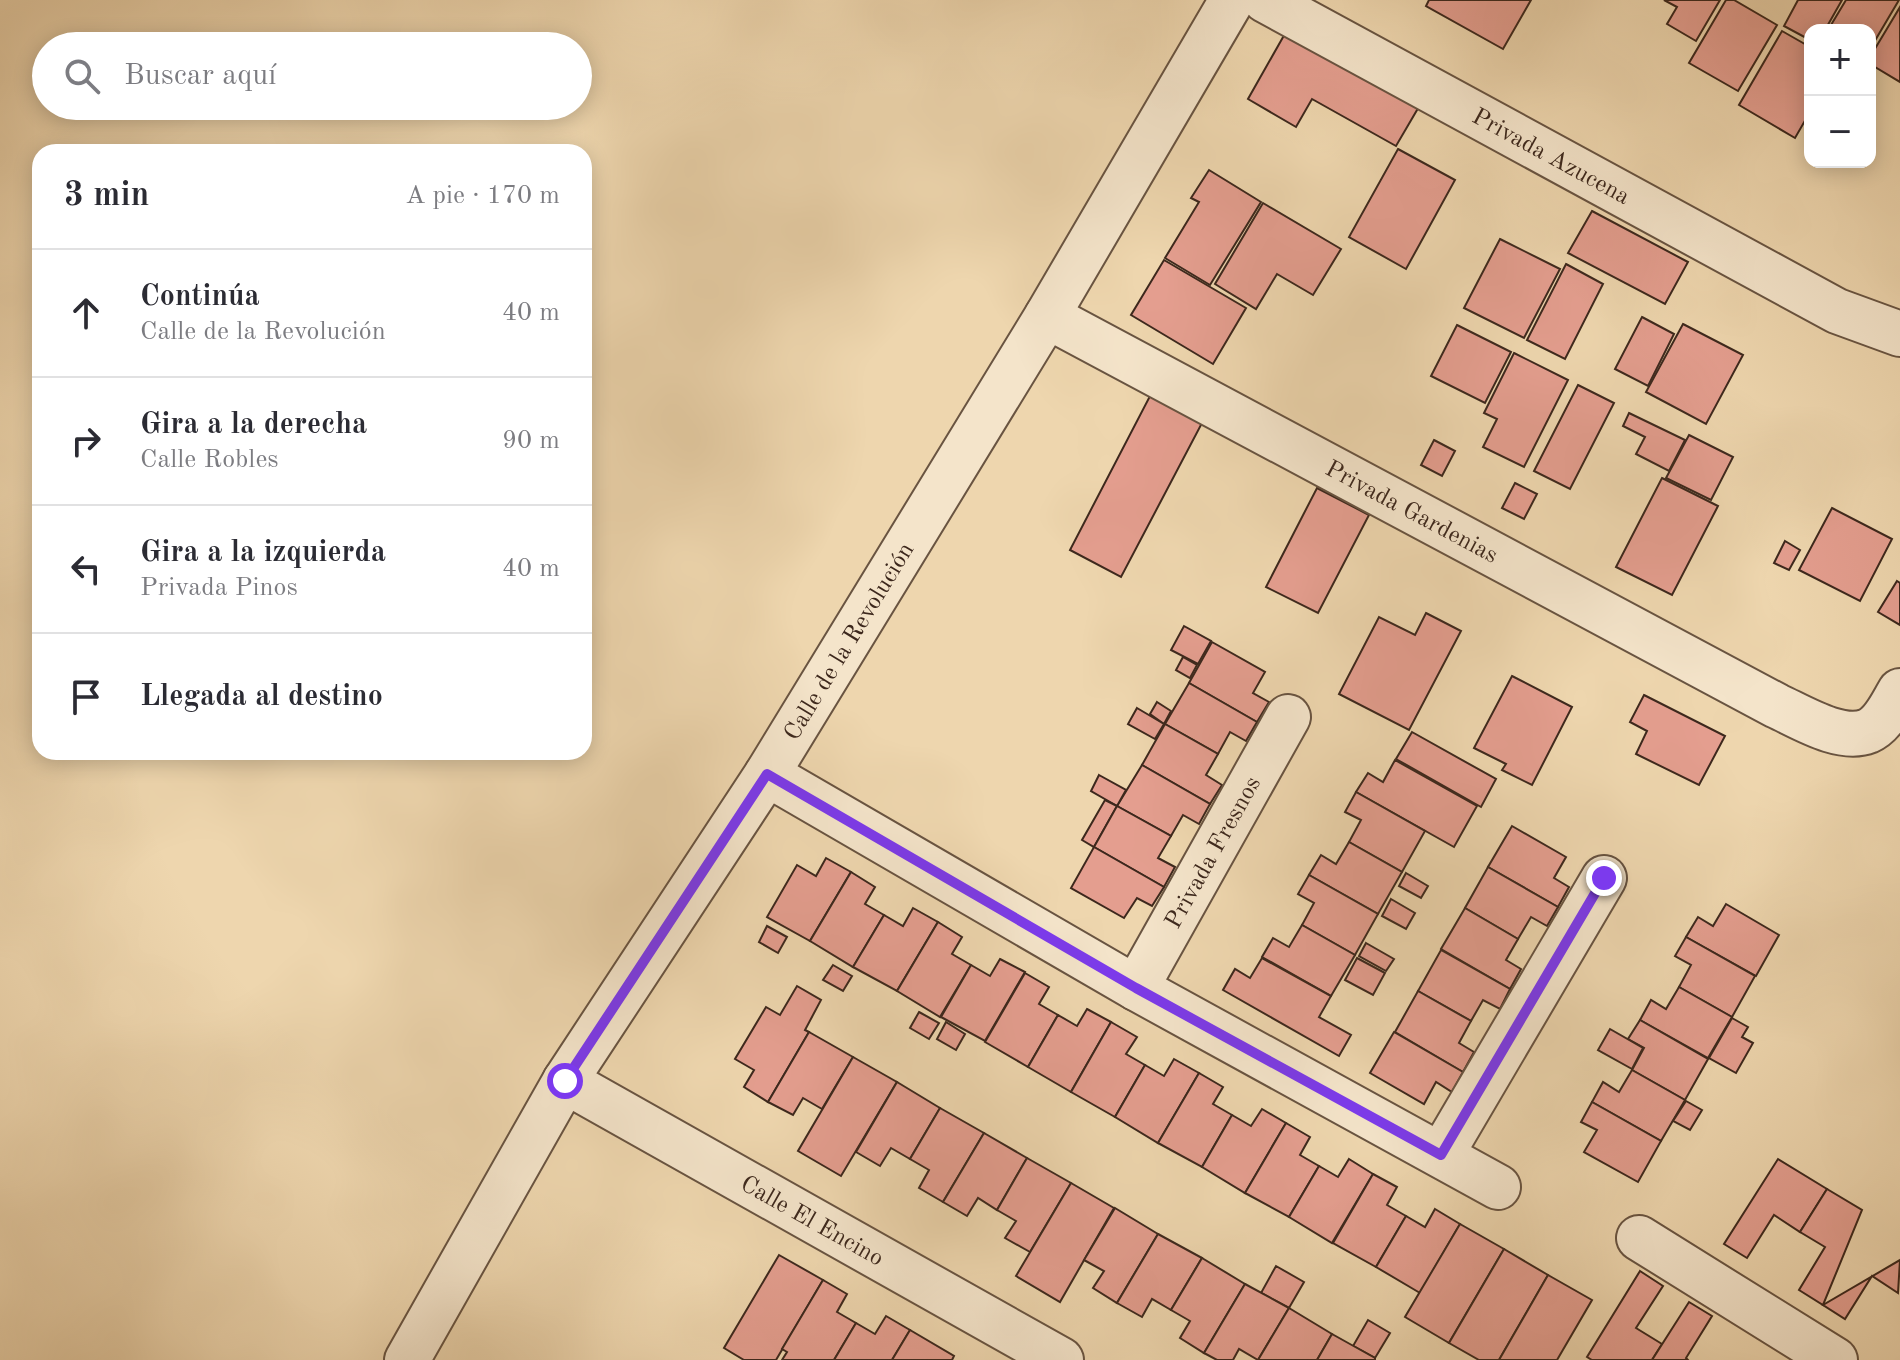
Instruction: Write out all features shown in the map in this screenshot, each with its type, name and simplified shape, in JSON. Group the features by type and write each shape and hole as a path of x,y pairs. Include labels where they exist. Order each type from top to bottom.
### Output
{"street":[{"name":"Calle de la Revolución","path":"407,1360 565,1081 767,774 1047,316 1232,0"},
{"name":"Privada Azucena","path":"1265,0 1837,311 1900,334"},
{"name":"Privada Gardenias","path":"1047,316 1777,706 1837,733 1868,731 1885,716 1900,691"},
{"name":"Privada Fresnos","path":"1136,988 1288,717"},
{"path":"767,774 1136,988 1498,1187"},
{"path":"1441,1155 1604,878"},
{"name":"Calle El Encino","path":"565,1081 1061,1360"},
{"path":"1639,1238 1835,1360"}],"building":[{"path":"1429,0 1531,0 1503,49 1426,6"},
{"path":"1664,0 1720,0 1696,41 1667,24 1677,7"},
{"path":"1726,0 1734,0 1777,25 1738,91 1689,63"},
{"path":"1798,0 1842,0 1828,24 1804,24 1804,37 1784,26"},
{"path":"1846,0 1899,0 1876,39 1876,24 1832,24"},
{"path":"1900,7 1900,82 1876,68 1876,47"},
{"path":"1291,23 1424,98 1396,146 1312,99 1296,127 1248,99"},
{"path":"1782,31 1804,44 1804,122 1795,138 1739,105"},
{"path":"1398,149 1455,180 1406,269 1349,237"},
{"path":"1209,170 1261,202 1210,285 1165,258 1199,202 1191,198"},
{"path":"1263,203 1341,249 1313,295 1277,274 1256,309 1215,284"},
{"path":"1592,211 1688,262 1665,304 1568,253"},
{"path":"1500,239 1560,269 1524,338 1464,308"},
{"path":"1164,260 1246,308 1213,364 1131,315"},
{"path":"1566,264 1603,284 1565,359 1527,340"},
{"path":"1642,317 1674,334 1648,386 1615,369"},
{"path":"1683,324 1743,355 1706,424 1646,392"},
{"path":"1457,325 1511,352 1485,403 1431,376"},
{"path":"1514,353 1568,380 1524,467 1483,447 1497,419 1484,413"},
{"path":"1578,385 1614,403 1570,489 1534,471"},
{"path":"1150,396 1202,423 1121,577 1070,550"},
{"path":"1629,413 1685,440 1669,471 1636,454 1645,437 1623,426"},
{"path":"1689,435 1733,457 1711,500 1666,478"},
{"path":"1434,440 1455,451 1442,476 1421,465"},
{"path":"1662,478 1718,506 1672,595 1616,567"},
{"path":"1515,483 1537,494 1524,519 1502,508"},
{"path":"1317,488 1369,515 1318,613 1266,587"},
{"path":"1832,508 1892,539 1860,601 1799,570"},
{"path":"1785,541 1800,550 1789,570 1774,563"},
{"path":"1897,581 1900,583 1900,625 1878,612"},
{"path":"1426,613 1461,631 1409,730 1339,694 1379,617 1415,635"},
{"path":"1184,626 1211,641 1198,664 1171,650"},
{"path":"1212,642 1265,672 1253,693 1269,702 1257,722 1189,683"},
{"path":"1183,657 1197,665 1190,678 1176,670"},
{"path":"1512,676 1572,707 1532,785 1502,770 1506,764 1474,748"},
{"path":"1189,683 1257,722 1246,741 1230,732 1218,754 1165,724"},
{"path":"1644,695 1725,736 1699,785 1636,754 1647,731 1630,722"},
{"path":"1157,702 1171,711 1164,724 1150,714"},
{"path":"1137,708 1164,724 1155,739 1128,724"},
{"path":"1165,724 1218,754 1206,775 1222,785 1210,804 1142,765"},
{"path":"1412,732 1496,779 1481,807 1396,759"},
{"path":"1395,760 1477,806 1454,847 1356,792 1368,773 1383,782"},
{"path":"1142,765 1210,804 1199,824 1183,815 1171,836 1117,806"},
{"path":"1099,775 1126,790 1117,806 1091,791"},
{"path":"1356,792 1425,831 1402,872 1349,842 1361,820 1345,812"},
{"path":"1105,800 1117,806 1094,847 1082,840"},
{"path":"1117,806 1171,836 1158,858 1175,867 1164,887 1094,847"},
{"path":"1512,826 1566,857 1554,878 1569,887 1558,907 1488,867"},
{"path":"1349,842 1402,872 1378,914 1309,875 1321,855 1336,864"},
{"path":"1094,847 1164,887 1152,906 1137,898 1124,918 1071,888"},
{"path":"826,858 851,872 810,941 767,917 797,865 816,876"},
{"path":"1488,867 1558,907 1547,926 1531,917 1518,939 1465,908"},
{"path":"851,872 875,887 865,904 884,915 853,967 810,941"},
{"path":"1406,873 1428,886 1421,898 1399,886"},
{"path":"1309,875 1378,914 1355,955 1302,925 1314,903 1298,894"},
{"path":"1391,899 1415,913 1406,929 1382,916"},
{"path":"1726,904 1779,935 1756,976 1686,937 1698,917 1713,926"},
{"path":"913,908 938,922 897,991 853,967 884,915 903,926"},
{"path":"1465,908 1518,939 1506,960 1521,969 1510,989 1441,949"},
{"path":"938,922 962,937 952,954 971,965 940,1017 897,991"},
{"path":"1302,925 1355,955 1331,996 1262,957 1273,938 1289,947"},
{"path":"767,926 787,937 778,953 759,942"},
{"path":"1686,937 1755,976 1732,1017 1679,987 1691,965 1675,956"},
{"path":"1366,943 1394,959 1386,971 1359,956"},
{"path":"1441,950 1510,989 1500,1009 1483,1000 1471,1021 1418,991"},
{"path":"1262,958 1331,996 1319,1017 1351,1035 1339,1056 1223,990 1235,969 1250,978"},
{"path":"1357,958 1385,973 1373,995 1345,980"},
{"path":"1000,959 1025,972 985,1041 941,1017 971,965 990,976"},
{"path":"833,965 852,976 843,991 823,980"},
{"path":"1025,973 1049,987 1039,1004 1058,1015 1028,1067 985,1042"},
{"path":"797,986 821,1000 805,1030 809,1032 768,1102 744,1087 754,1070 735,1059 766,1007 780,1015"},
{"path":"1679,987 1732,1017 1708,1058 1640,1020 1651,1000 1666,1009"},
{"path":"1418,991 1471,1021 1459,1043 1474,1052 1463,1072 1395,1032"},
{"path":"1087,1009 1111,1022 1071,1092 1028,1067 1058,1015 1077,1026"},
{"path":"919,1012 939,1023 929,1039 910,1028"},
{"path":"1732,1018 1748,1027 1742,1037 1753,1043 1736,1073 1709,1058"},
{"path":"1640,1020 1708,1059 1685,1100 1632,1070 1644,1048 1628,1039"},
{"path":"946,1022 965,1034 956,1050 937,1039"},
{"path":"1111,1022 1137,1037 1126,1054 1145,1065 1115,1117 1071,1092"},
{"path":"1610,1029 1643,1048 1632,1069 1598,1050"},
{"path":"809,1032 853,1057 822,1109 803,1098 793,1115 768,1102"},
{"path":"1394,1032 1463,1072 1452,1092 1436,1082 1424,1104 1370,1073"},
{"path":"853,1057 897,1082 841,1176 798,1151"},
{"path":"1174,1059 1199,1073 1158,1143 1115,1117 1145,1065 1164,1076"},
{"path":"1632,1070 1685,1100 1661,1141 1592,1102 1603,1082 1619,1092"},
{"path":"1199,1073 1223,1087 1213,1104 1232,1115 1202,1167 1158,1143"},
{"path":"897,1082 940,1108 910,1159 891,1148 880,1166 856,1152"},
{"path":"1686,1101 1702,1110 1690,1130 1673,1121"},
{"path":"1592,1102 1661,1141 1638,1182 1584,1152 1597,1130 1581,1122"},
{"path":"940,1108 984,1133 943,1202 919,1188 929,1170 910,1159"},
{"path":"1262,1109 1286,1123 1245,1193 1202,1167 1232,1115 1251,1126"},
{"path":"1286,1123 1310,1137 1300,1155 1319,1166 1289,1217 1245,1193"},
{"path":"984,1133 1027,1158 997,1210 978,1198 967,1216 943,1202"},
{"path":"1027,1158 1071,1183 1030,1252 1005,1238 1016,1221 997,1210"},
{"path":"1349,1159 1373,1174 1332,1243 1289,1217 1319,1166 1338,1177"},
{"path":"1778,1159 1827,1189 1800,1232 1774,1215 1747,1258 1724,1244"},
{"path":"1373,1174 1397,1187 1387,1205 1406,1216 1376,1267 1333,1243"},
{"path":"1071,1183 1114,1208 1060,1302 1016,1276"},
{"path":"1827,1189 1862,1210 1823,1305 1799,1290 1825,1247 1800,1232"},
{"path":"1115,1208 1158,1234 1117,1303 1093,1288 1104,1271 1084,1260"},
{"path":"1435,1209 1460,1224 1420,1293 1376,1267 1406,1216 1425,1227"},
{"path":"1460,1224 1504,1249 1449,1343 1405,1317"},
{"path":"1158,1234 1202,1258 1171,1310 1152,1299 1142,1317 1117,1303"},
{"path":"1504,1249 1548,1275 1499,1360 1479,1360 1449,1343"},
{"path":"779,1255 823,1280 776,1360 744,1360 724,1348"},
{"path":"1202,1258 1245,1284 1204,1353 1180,1338 1190,1321 1171,1310"},
{"path":"1900,1260 1898,1293 1872,1276"},
{"path":"1276,1266 1304,1282 1289,1308 1261,1293"},
{"path":"1640,1271 1663,1286 1636,1328 1662,1344 1652,1360 1592,1360 1587,1357"},
{"path":"1548,1275 1592,1300 1557,1360 1499,1360"},
{"path":"1872,1277 1845,1319 1823,1305"},
{"path":"823,1280 847,1294 837,1312 856,1323 834,1360 782,1360 787,1352 782,1349"},
{"path":"1245,1284 1289,1308 1258,1360 1239,1349 1233,1360 1217,1360 1204,1353"},
{"path":"1689,1302 1712,1316 1686,1358 1688,1360 1652,1360"},
{"path":"1289,1308 1332,1334 1317,1360 1258,1360"},
{"path":"886,1316 910,1330 892,1360 834,1360 856,1323 875,1334"},
{"path":"1368,1320 1390,1333 1375,1358 1353,1346"},
{"path":"910,1330 954,1356 952,1360 892,1360"},
{"path":"1332,1334 1375,1358 1375,1360 1317,1360"}],"route":[{"path":"565,1081 767,774 1136,988 1441,1155 1604,878"}]}
